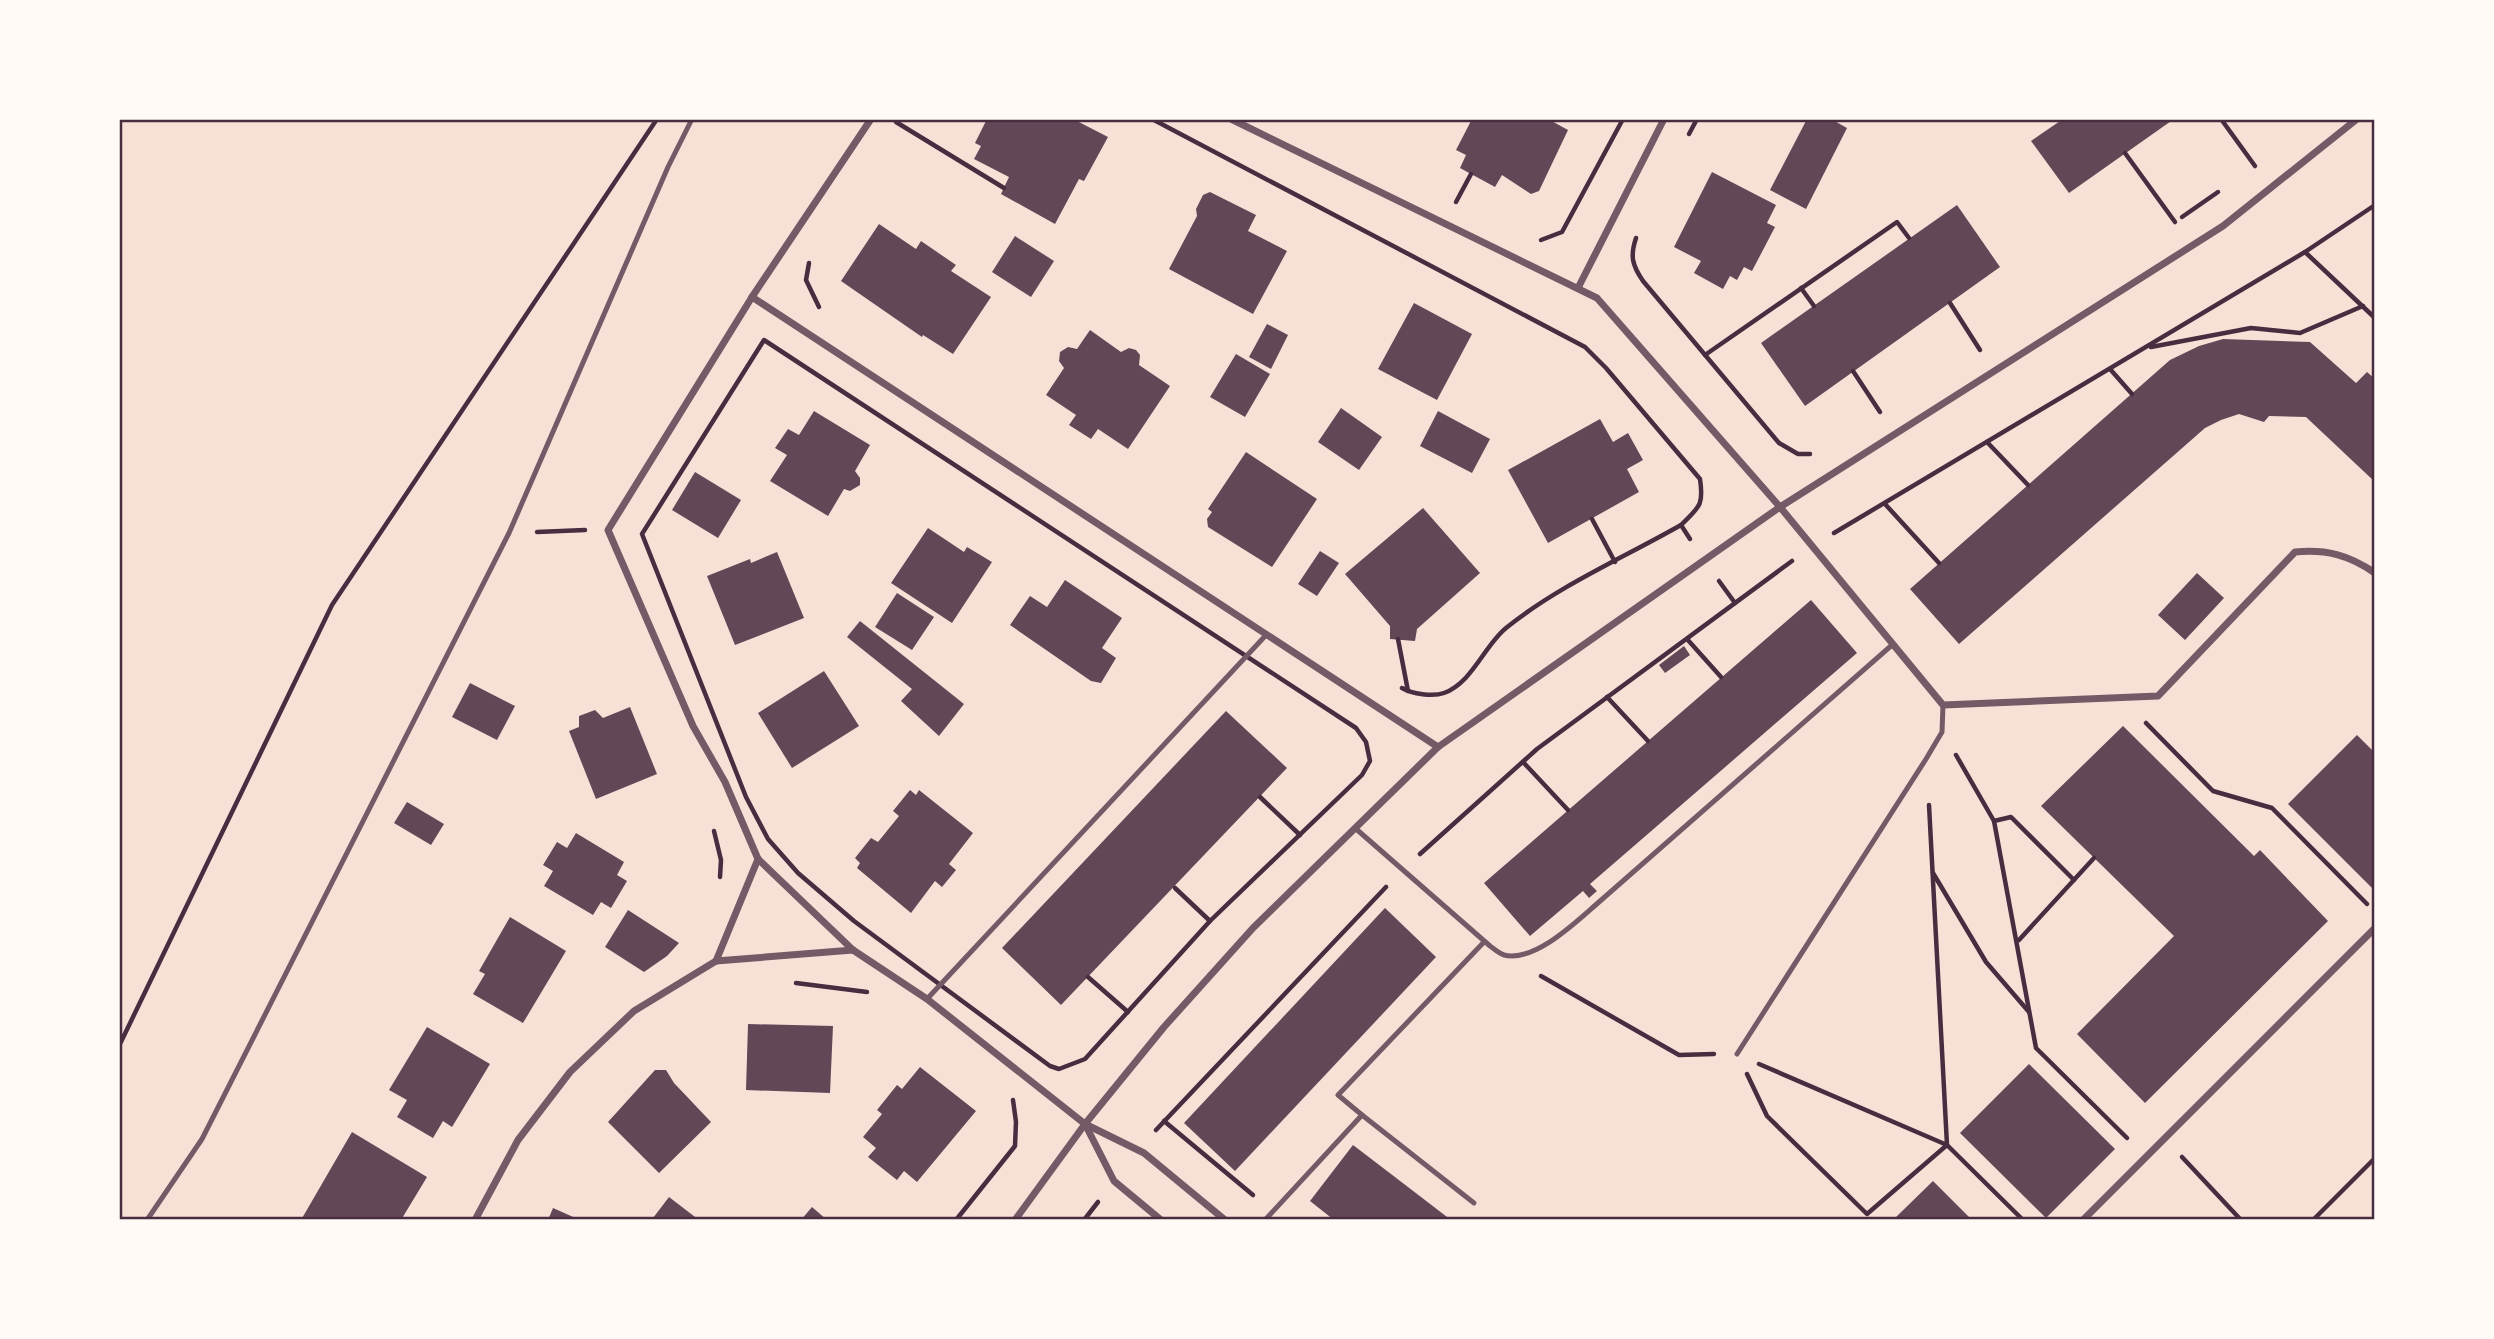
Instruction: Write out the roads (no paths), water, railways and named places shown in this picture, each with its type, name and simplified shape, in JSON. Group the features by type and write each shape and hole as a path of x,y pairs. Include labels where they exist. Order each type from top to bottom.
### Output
{"street":[{"path":"871,119 752,297 608,530 693,726 725,782 758,859 853,950 927,999 1085,1124 1144,1153 1225,1220"},
{"path":"1231,119 1597,298 1780,508 1943,705 2158,696 2295,552 2319,550 2354,559 2375,573"},
{"path":"1578,288 1664,119"},
{"path":"1015,1220 1085,1124 1164,1027 1253,928 1438,747 1780,508 2223,226 2357,119"},
{"path":"752,297 1438,747"},
{"path":"716,961 758,859"},
{"path":"2083,1220 2144,1156 2375,928"},
{"path":"475,1220 518,1140 570,1072 634,1011 716,961 853,950"},
{"path":"1085,1124 1114,1181 1161,1220"}],"lane":[{"path":"147,1220 202,1139 509,533 668,167 692,119"},
{"path":"927,999 1267,634"},
{"path":"1355,828 1484,942 1505,955 1531,952 1560,935 1892,645"},
{"path":"1737,1054 1942,732 1943,705"},
{"path":"1474,1203 1338,1095 1484,942"},
{"path":"1265,1220 1362,1115"}]}
